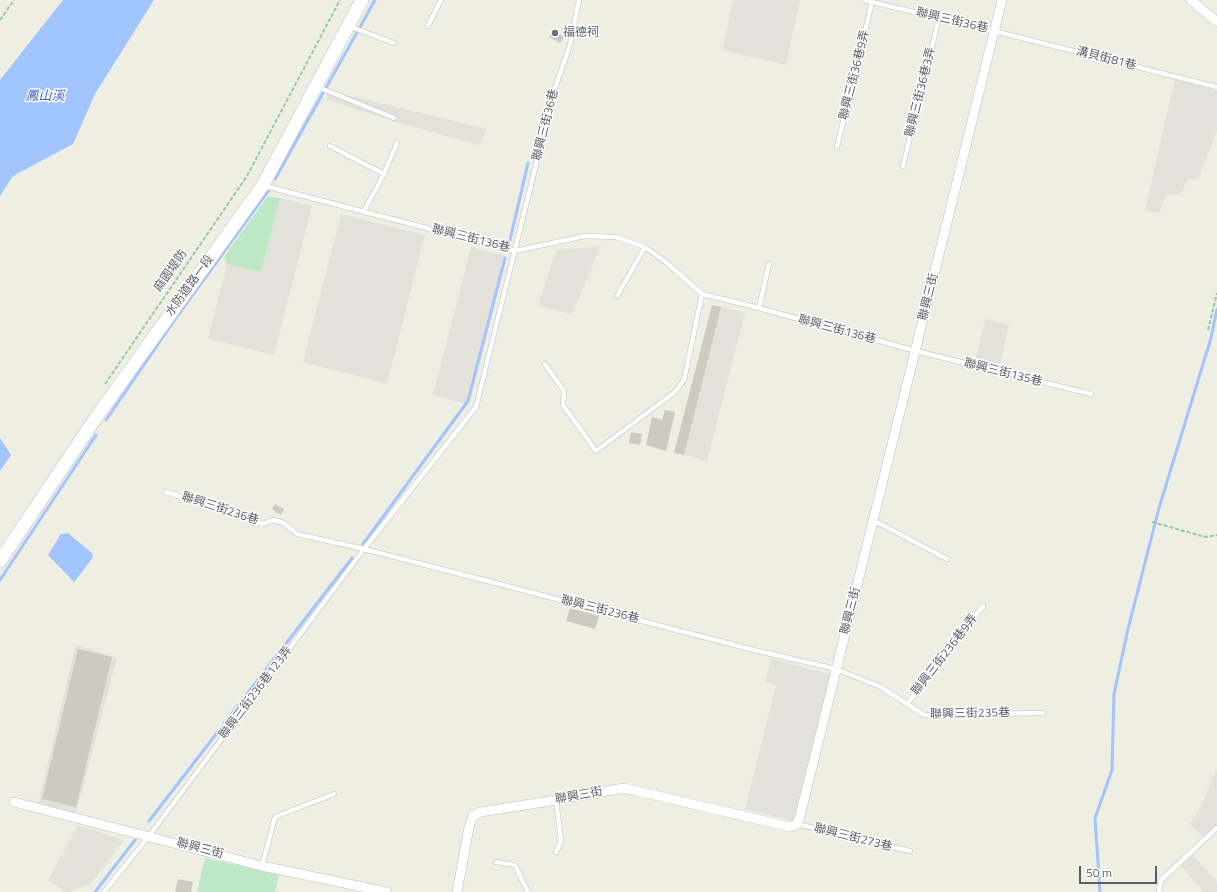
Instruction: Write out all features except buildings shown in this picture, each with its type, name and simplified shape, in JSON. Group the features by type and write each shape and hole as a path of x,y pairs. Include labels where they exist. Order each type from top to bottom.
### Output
{"street":[{"name":"水防道路一段","path":"0,561 95,418 263,185 351,26 362,0"},
{"name":"聯興三街","path":"457,892 469,827 473,816 480,812 624,788 791,827 797,824 916,351 1002,0"},
{"path":"1191,0 1217,22"},
{"name":"聯興三街","path":"14,802 262,866 387,892"}],"lane":[{"path":"428,26 442,0"},
{"name":"聯興三街36巷","path":"515,251 555,88 570,45 579,0"},
{"name":"聯興三街36巷","path":"864,0 994,31"},
{"name":"聯興三街36巷9弄","path":"837,147 872,2"},
{"name":"聯興三街36巷3弄","path":"903,166 939,18"},
{"path":"351,26 394,43"},
{"name":"溝貝街81巷","path":"994,31 1217,87"},
{"path":"318,87 394,118"},
{"path":"364,211 384,174 397,143"},
{"path":"330,146 384,174"},
{"name":"聯興三街136巷","path":"263,185 515,251 585,236 616,237 645,247 667,263 702,294 916,351"},
{"path":"617,296 645,247"},
{"path":"364,549 476,407 515,251"},
{"path":"759,308 769,264"},
{"path":"544,364 564,391 563,404 596,451 675,392 684,380 702,294"},
{"name":"聯興三街135巷","path":"916,351 1091,394"},
{"name":"聯興三街236巷","path":"166,492 263,524 273,520 284,523 297,534 364,549 746,648 836,669"},
{"path":"873,520 947,559"},
{"name":"聯興三街236巷123弄","path":"104,892 149,836 364,549"},
{"name":"聯興三街236巷9弄","path":"907,704 983,606"},
{"name":"聯興三街235巷","path":"836,669 881,687 924,715 1043,713"},
{"path":"262,866 275,817 334,794"},
{"path":"556,800 561,841 556,852"},
{"name":"聯興三街273巷","path":"797,824 910,851"},
{"path":"1160,892 1159,889 1161,880 1217,828"},
{"path":"496,862 515,865 528,892"}],"path":[{"path":"0,20 14,0"},
{"name":"麻園堤防","path":"102,388 248,176 340,0"},
{"path":"1208,330 1217,293"},
{"path":"1152,522 1205,536 1217,535"}],"shaded area":[{"path":"733,0 800,0 786,65 722,50"},
{"path":"1175,79 1217,91 1217,130 1198,180 1188,178 1180,195 1167,194 1159,213 1145,210"},
{"path":"326,90 487,129 479,145 403,124 328,100"},
{"path":"280,198 312,206 274,355 208,339 227,264 261,272"},
{"path":"341,214 425,235 387,384 303,362"},
{"path":"601,246 572,314 538,306 556,250"},
{"path":"471,247 504,255 466,404 433,395"},
{"path":"721,307 745,313 707,461 684,455"},
{"path":"985,319 1009,325 1000,364 976,359"},
{"path":"76,644 117,658 76,813 38,804"},
{"path":"771,659 830,674 793,821 745,809 776,685 765,682"},
{"path":"1216,770 1217,824 1203,837 1190,824 1200,808"},
{"path":"77,825 124,840 90,884 66,892 48,880"},
{"path":"1192,854 1217,882 1217,892 1204,892 1180,865"}],"green space":[{"path":"267,197 280,198 261,272 227,264 224,257"},
{"path":"205,858 279,875 275,892 197,892"}],"water":[{"name":"鳳山溪","path":"63,0 154,0 95,94 73,144 13,176 0,196 0,80"},
{"path":"0,438 11,455 0,471"},
{"path":"68,533 93,554 92,559 74,582 48,555 61,534"}],"waterway":[{"path":"275,179 375,0"},
{"path":"510,240 528,163"},
{"path":"106,420 178,315 271,187"},
{"path":"363,544 468,401 505,258"},
{"path":"1100,892 1095,818 1112,770 1114,694 1128,629 1159,508 1211,338 1217,309"},
{"path":"0,580 96,435"},
{"path":"149,821 352,558"},
{"path":"95,892 135,840"}],"place":[{"name":"福德祠","path":"555,33"}]}
